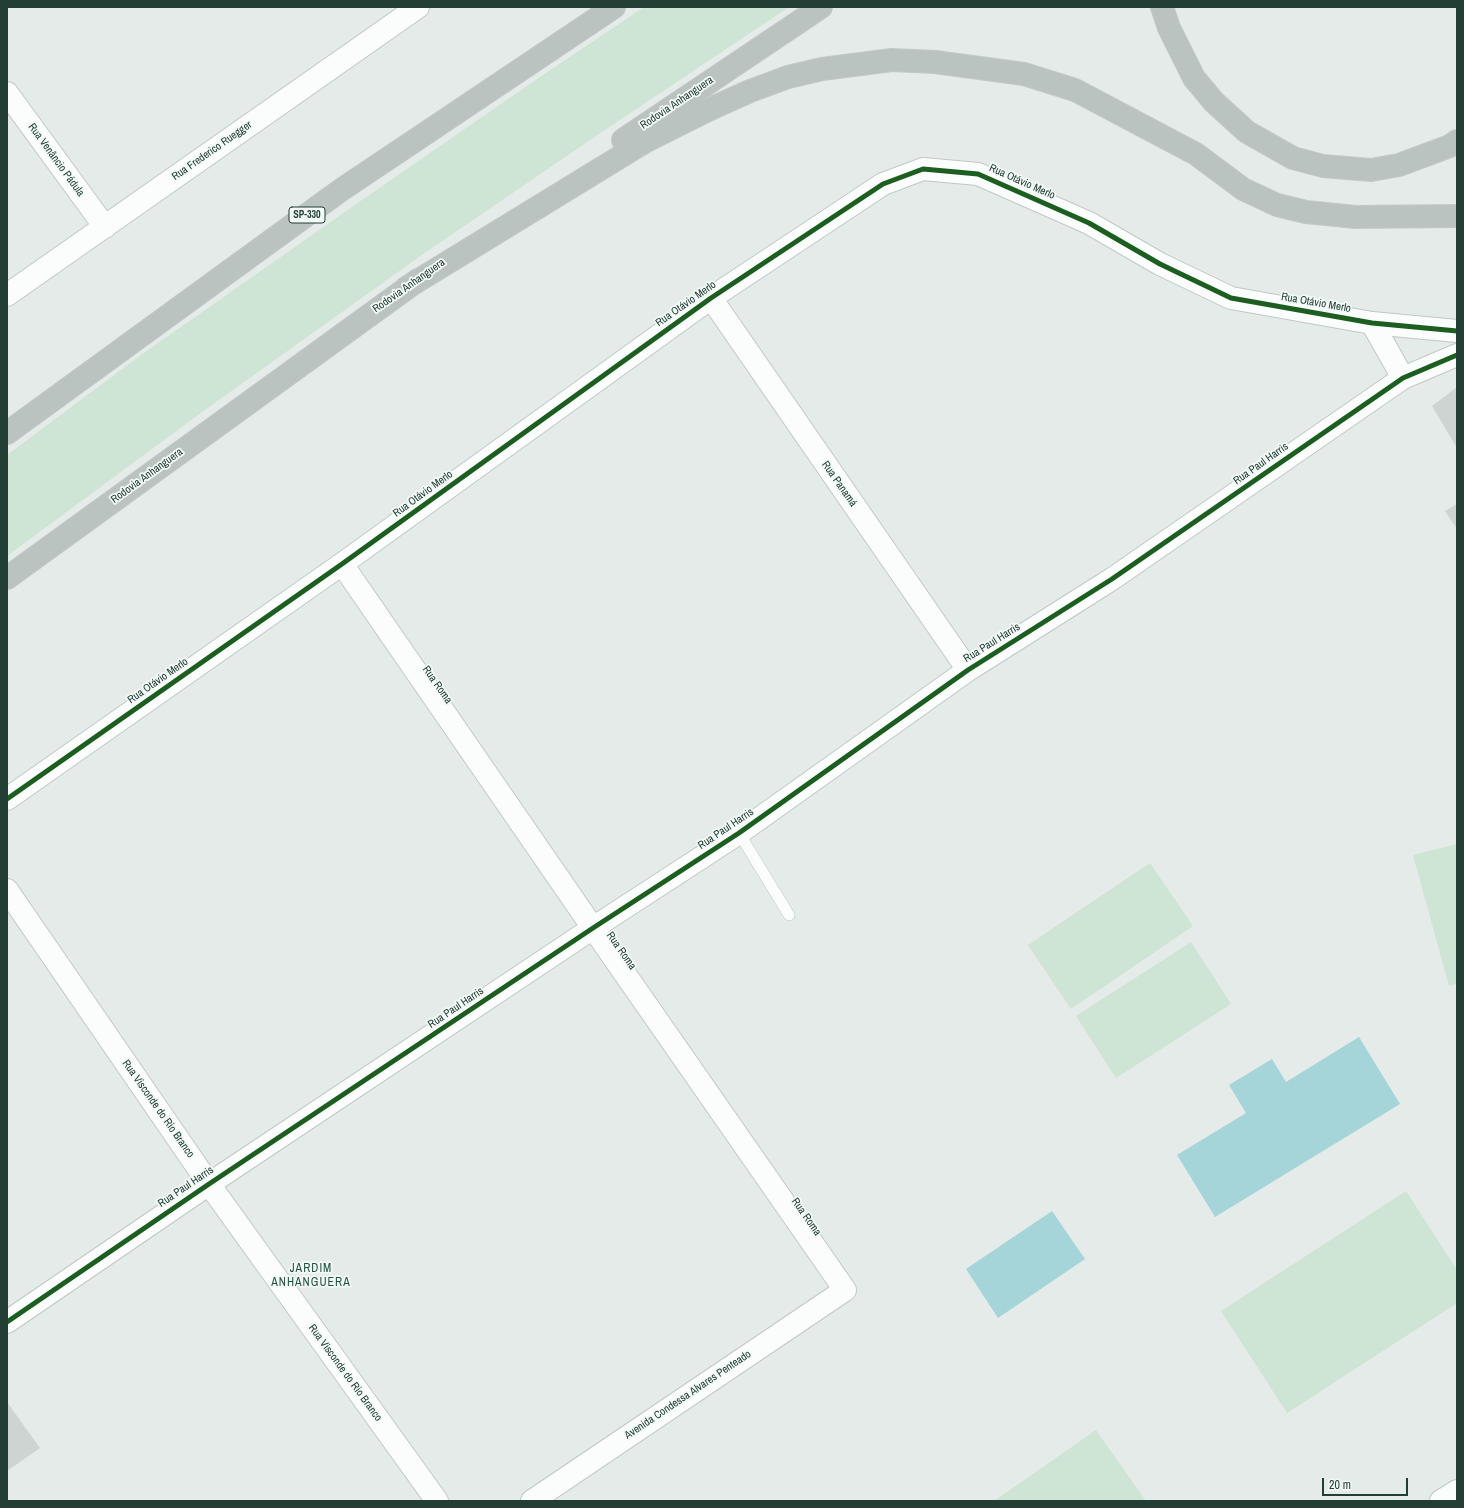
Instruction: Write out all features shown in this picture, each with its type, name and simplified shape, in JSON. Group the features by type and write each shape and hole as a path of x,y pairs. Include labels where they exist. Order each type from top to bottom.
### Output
{"highway":[{"path":"566,38 598,7"},
{"name":"SP-330","path":"7,433 341,190 614,7"},
{"name":"Rodovia Anhanguera","path":"7,578 406,288 821,7"},
{"path":"1162,7 1169,28 1194,78 1214,102 1247,132 1294,158 1322,166 1371,170 1399,165 1450,146 1457,141"},
{"path":"406,288 646,141 708,110 750,91 788,77 822,69 892,60 935,62 1024,74 1075,90 1196,154 1243,189 1277,205 1306,212 1356,216 1457,216"}],"street":[{"name":"Rua Frederico Ruegger","path":"7,295 418,7"},
{"name":"Rua Venâncio Pádula","path":"7,93 105,227"},
{"name":"Rua Otávio Merlo","path":"7,799 342,564 711,298 883,184 923,169 978,174 1089,223 1160,264 1231,298 1372,323 1457,332"},
{"name":"Rua Panamá","path":"711,298 968,670"},
{"path":"1372,323 1403,378"},
{"name":"Rua Paul Harris","path":"7,1322 209,1184 593,928 739,833 968,670 1112,579 1403,378 1457,356"},
{"name":"Rua Roma","path":"342,564 845,1290"},
{"name":"Rua Visconde do Rio Branco","path":"7,890 209,1184 437,1501"},
{"name":"Avenida Condessa Alvares Penteado","path":"532,1501 845,1290"},
{"path":"1441,1501 1457,1491"}],"lane":[{"path":"739,833 789,915"}],"green space":[{"path":"644,7 789,7 426,252 202,412 7,556 7,455 141,355 362,200"},
{"path":"1457,844 1457,983 1449,986 1413,855"},
{"path":"1150,863 1193,926 1071,1009 1028,945"},
{"path":"1191,942 1231,1004 1116,1078 1076,1016"},
{"path":"1406,1191 1457,1270 1457,1303 1287,1413 1221,1311"},
{"path":"1096,1430 1146,1501 994,1501"}],"water":[{"path":"1359,1037 1400,1104 1215,1217 1177,1155 1246,1113 1229,1085 1272,1059 1286,1082"},
{"path":"1052,1211 1085,1259 998,1318 966,1269"}],"building":[{"path":"1457,387 1457,448 1432,406"},
{"path":"1457,504 1457,529 1445,511"},
{"path":"7,1402 40,1448 7,1471"}],"cycle path":[{"path":"7,799 342,564 711,298 883,184 923,169 978,174 1089,223 1160,264 1231,298 1372,323 1457,331"},
{"path":"7,1322 209,1184 593,928 739,833 968,670 1112,579 1403,378 1457,355"}],"district":[{"name":"JARDIM ANHANGUERA","path":"311,1276"}]}
